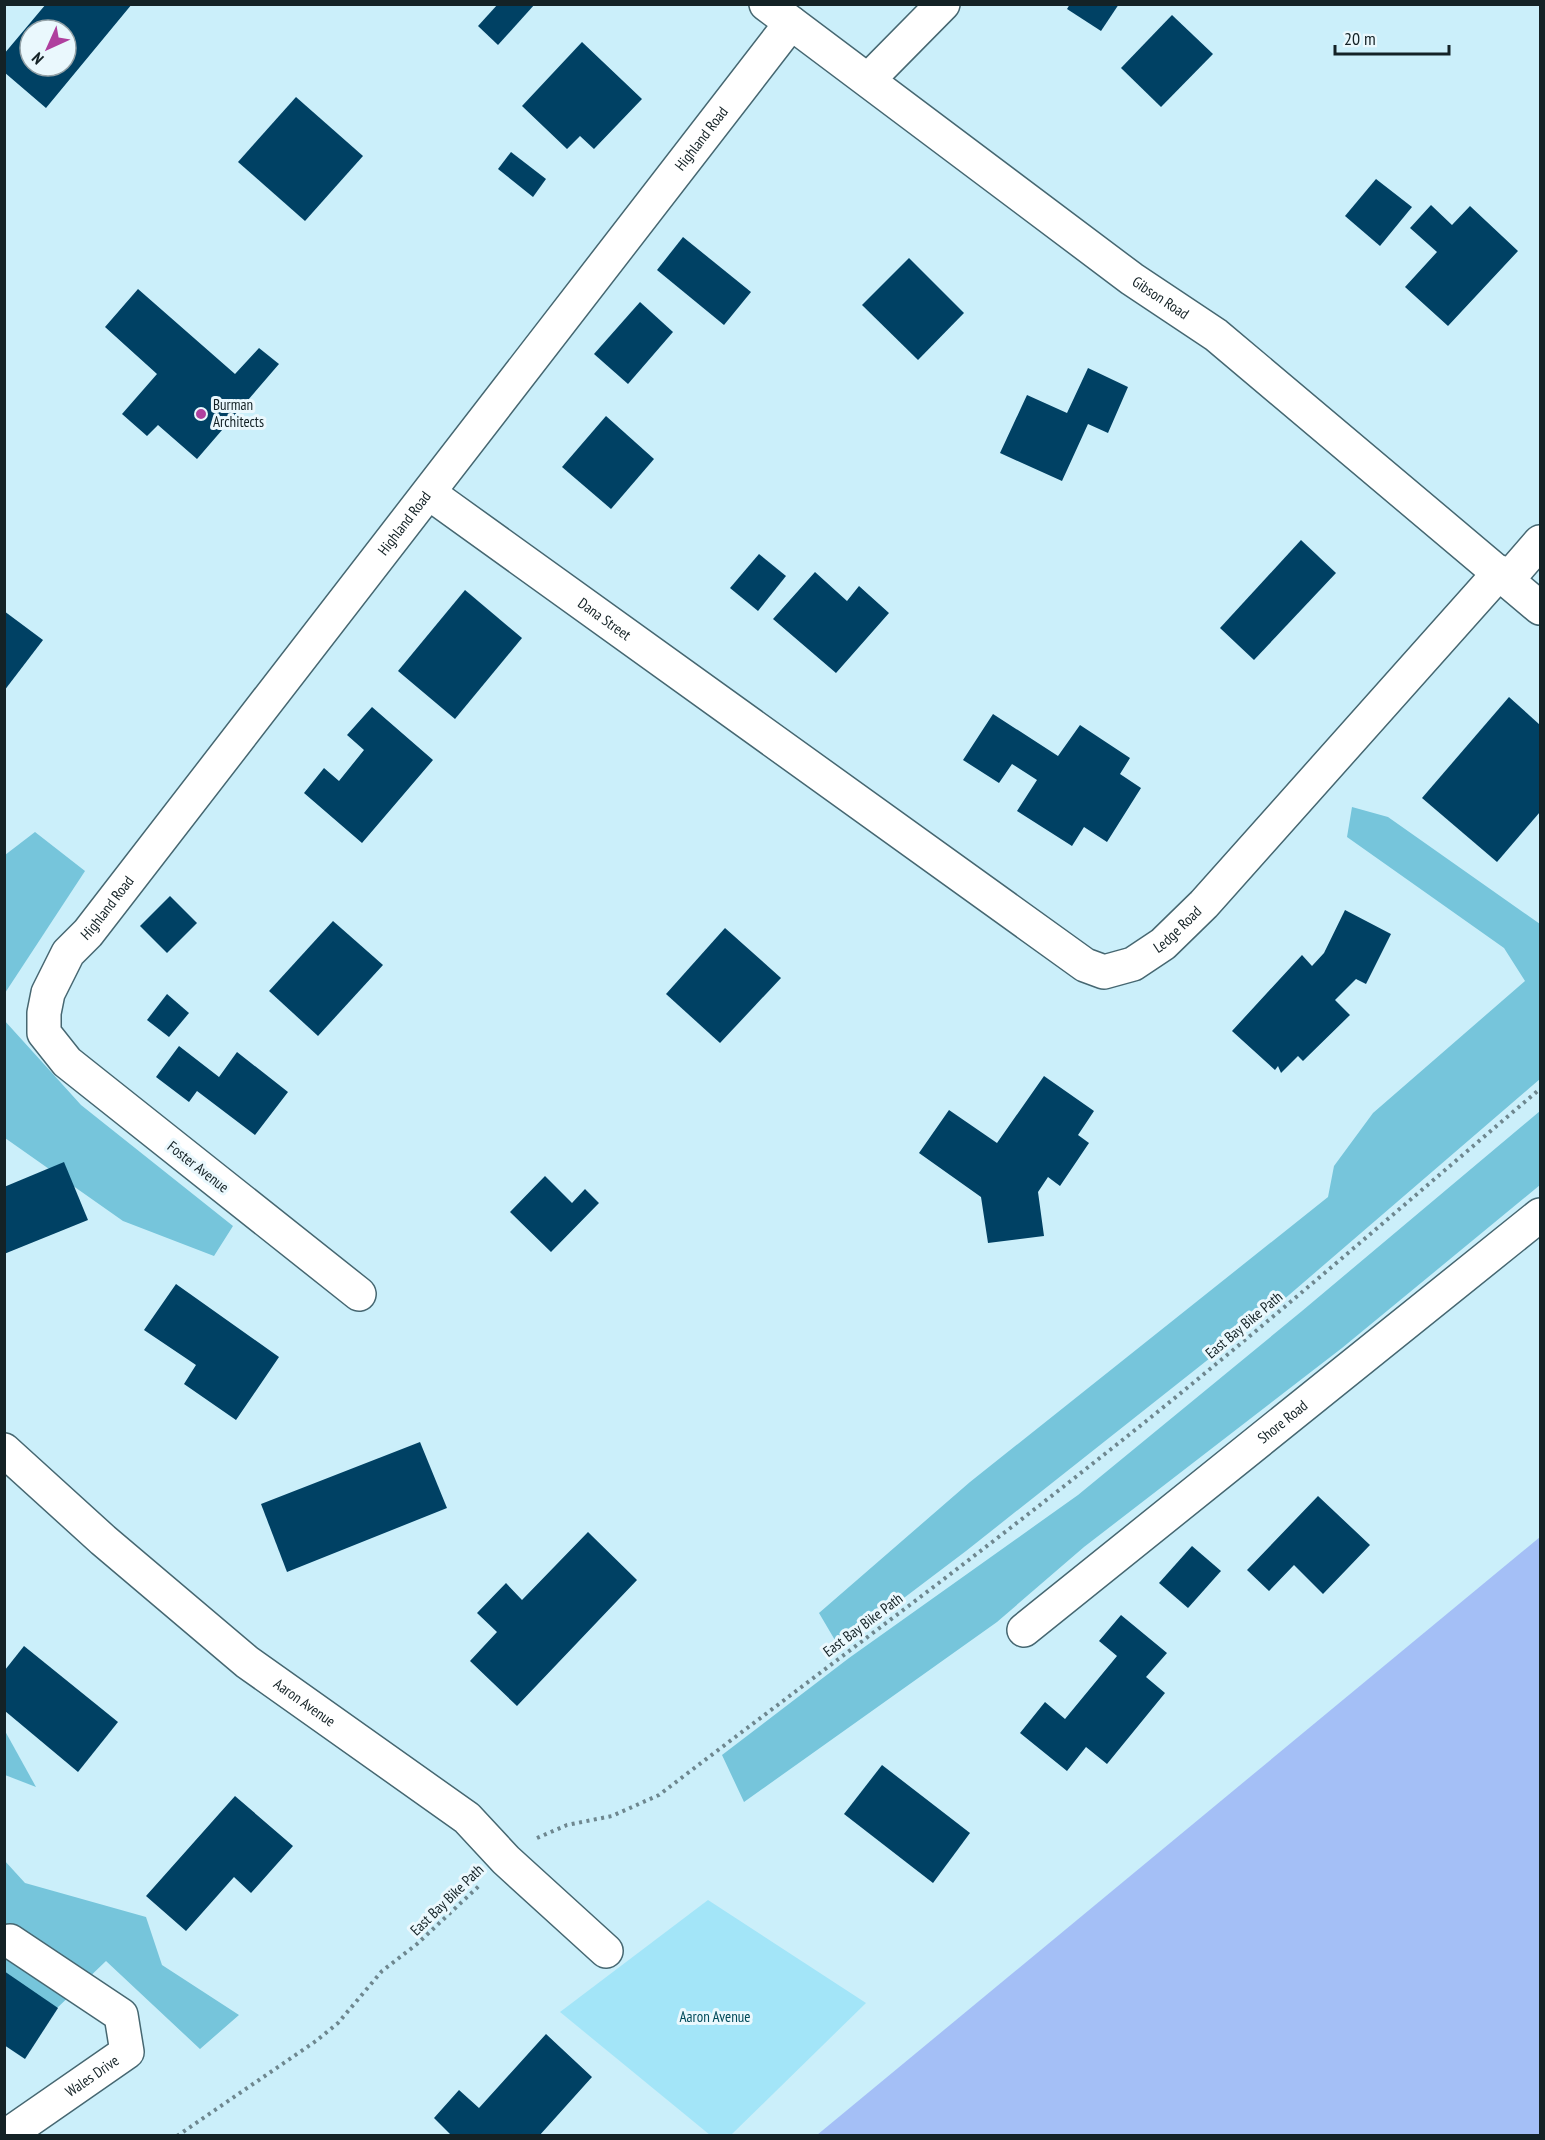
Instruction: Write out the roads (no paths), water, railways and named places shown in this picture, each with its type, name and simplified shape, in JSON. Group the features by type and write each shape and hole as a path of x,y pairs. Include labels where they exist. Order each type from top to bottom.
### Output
{"street":[{"path":"868,80 943,4"},
{"name":"Gibson Road","path":"779,14 1132,279 1216,335 1540,608"},
{"name":"Highland Road","path":"44,1033 44,1013 48,993 68,953 88,933 429,493 779,14"},
{"name":"Dana Street","path":"429,493 779,746"},
{"name":"Ledge Road","path":"779,746 1085,965 1104,972 1133,964 1163,944 1204,904 1504,576 1540,542"},
{"name":"Foster Avenue","path":"44,1033 67,1062 359,1294"},
{"name":"Shore Road","path":"1024,1630 1540,1215"},
{"name":"Aaron Avenue","path":"4,1450 103,1540 247,1662 466,1818 506,1860 606,1951"},
{"name":"Wales Drive","path":"6,2136 127,2052 121,2015 10,1941"}],"place":[{"name":"Burman Architects","path":"201,414"}]}
